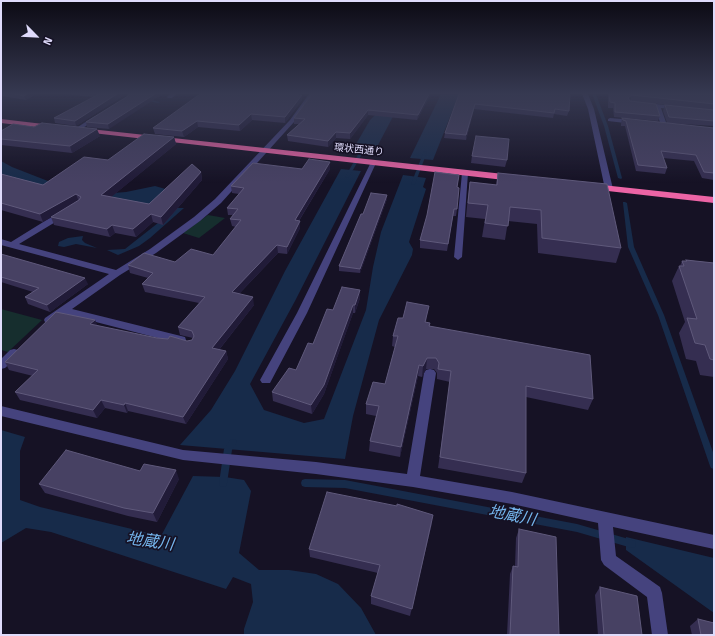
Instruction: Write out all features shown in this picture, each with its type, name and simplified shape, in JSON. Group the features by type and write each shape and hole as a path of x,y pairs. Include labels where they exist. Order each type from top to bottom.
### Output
{"highway":[{"name":"環状西通り","path":"17,124 526,179"},
{"path":"586,186 714,200"}],"street":[{"path":"69,129 80,124"},
{"path":"42,327 63,310 117,272 153,251 197,219 218,201 289,124"},
{"path":"594,124 609,188"},
{"path":"656,125 671,126"},
{"path":"266,380 302,313 370,162"},
{"path":"458,257 465,173"},
{"path":"5,244 71,209"},
{"path":"5,244 88,267 117,272"},
{"path":"63,310 190,343"},
{"path":"1,365 18,349"},
{"path":"413,481 430,373"},
{"path":"2,413 183,455 413,481 512,498 714,542"},
{"path":"605,518 609,560 654,593 660,635"}],"green space":[{"path":"208,215 225,218 199,238 183,233"},
{"path":"1,309 42,320 8,352 1,350"}],"water":[{"path":"368,124 389,124 377,147 371,153 352,151"},
{"path":"427,124 447,124 433,160 410,158"},
{"path":"1,161 12,167 53,183 100,194 126,192 155,186 169,190 165,206 111,204 1,175"},
{"path":"341,169 361,171 295,301 250,384 264,410 304,423 324,419 366,310 373,267 381,232 403,175 426,178 423,187 426,189 409,242 413,249 412,255 379,320 353,416 345,459 180,445 211,410 235,371 285,271"},
{"path":"177,208 184,208 139,246 118,255 107,250 125,249"},
{"path":"83,236 82,240 85,243 97,248 76,244 64,247 58,246 59,242 68,238"},
{"path":"1,430 25,437 20,451 20,500 40,507 161,536 193,476 225,477 244,480 251,491 239,553 259,570 289,570 316,574 338,584 361,608 376,635 244,635 244,629 253,602 251,584 233,577 226,589 51,532 26,528 1,543"},
{"path":"626,537 714,558 714,613 626,550"}],"building":[{"path":"13,124 34,127 41,124 48,124 97,129 70,146 1,139 1,131"},
{"path":"159,124 193,124 182,131 153,128"},
{"path":"225,124 240,124 239,125"},
{"path":"300,124 357,124 350,133 336,132 328,141 287,135"},
{"path":"448,124 469,124 466,135 445,133"},
{"path":"627,124 674,124 714,128 714,173 704,172 696,155 661,151 667,168 638,165"},
{"path":"144,134 174,137 101,195 149,204 192,164 201,172 161,217 151,214 133,229 112,225 107,229 51,217 79,200 81,197 76,194 40,214 1,203 1,174 43,185 84,157 108,160"},
{"path":"476,136 509,139 507,160 472,156"},
{"path":"309,159 330,162 295,220 300,221 287,247 277,245 232,292 253,297 212,348 226,351 183,417 125,403 124,405 101,400 93,410 15,392 38,370 5,362 56,312 95,320 90,324 157,338 168,339 170,336 187,341 192,340 194,336 192,331 178,327 205,297 142,284 153,273 128,265 144,253 175,262 191,249 213,255 241,220 230,219 238,209 227,208 244,188 231,186 253,163 302,169"},
{"path":"435,172 459,175 457,187 459,188 457,209 454,209 448,244 420,240 427,215"},
{"path":"498,173 607,184 621,248 542,238 541,210 510,207 508,226 485,223 488,205 468,203 470,182 497,185"},
{"path":"371,193 387,195 360,269 339,266 361,214 363,214"},
{"path":"1,254 85,278 47,305 25,297 39,288 1,277"},
{"path":"686,260 714,263 714,360 710,359 705,345 695,343 687,318 697,319 679,266 684,266 682,261 687,261"},
{"path":"342,287 360,290 355,305 353,305 324,385 311,405 272,392 289,368 296,370 308,343 313,344 327,309 333,310"},
{"path":"407,302 429,306 425,322 430,323 429,326 590,355 593,399 526,386 526,473 440,457 451,371 438,369 439,363 436,358 427,358 423,366 419,365 401,447 370,441 379,406 366,404 373,382 385,384 398,336 393,336 398,318 403,318"},
{"path":"66,450 140,471 144,464 176,470 153,513 124,508 39,484"},
{"path":"327,492 397,506 397,504 433,515 412,609 371,596 380,565 309,549"},
{"path":"519,529 556,537 559,635 510,635 513,566 518,567"},
{"path":"600,587 637,596 642,635 604,635"},
{"path":"698,619 714,623 714,635 701,635"}],"waterway":[{"path":"605,124 620,178"},
{"path":"347,177 364,147"},
{"path":"413,184 425,152"},
{"path":"625,203 631,247 661,315 714,466"},
{"path":"223,483 228,449 233,442"},
{"name":"地蔵川","path":"305,483 345,484 577,528 632,544"}]}
